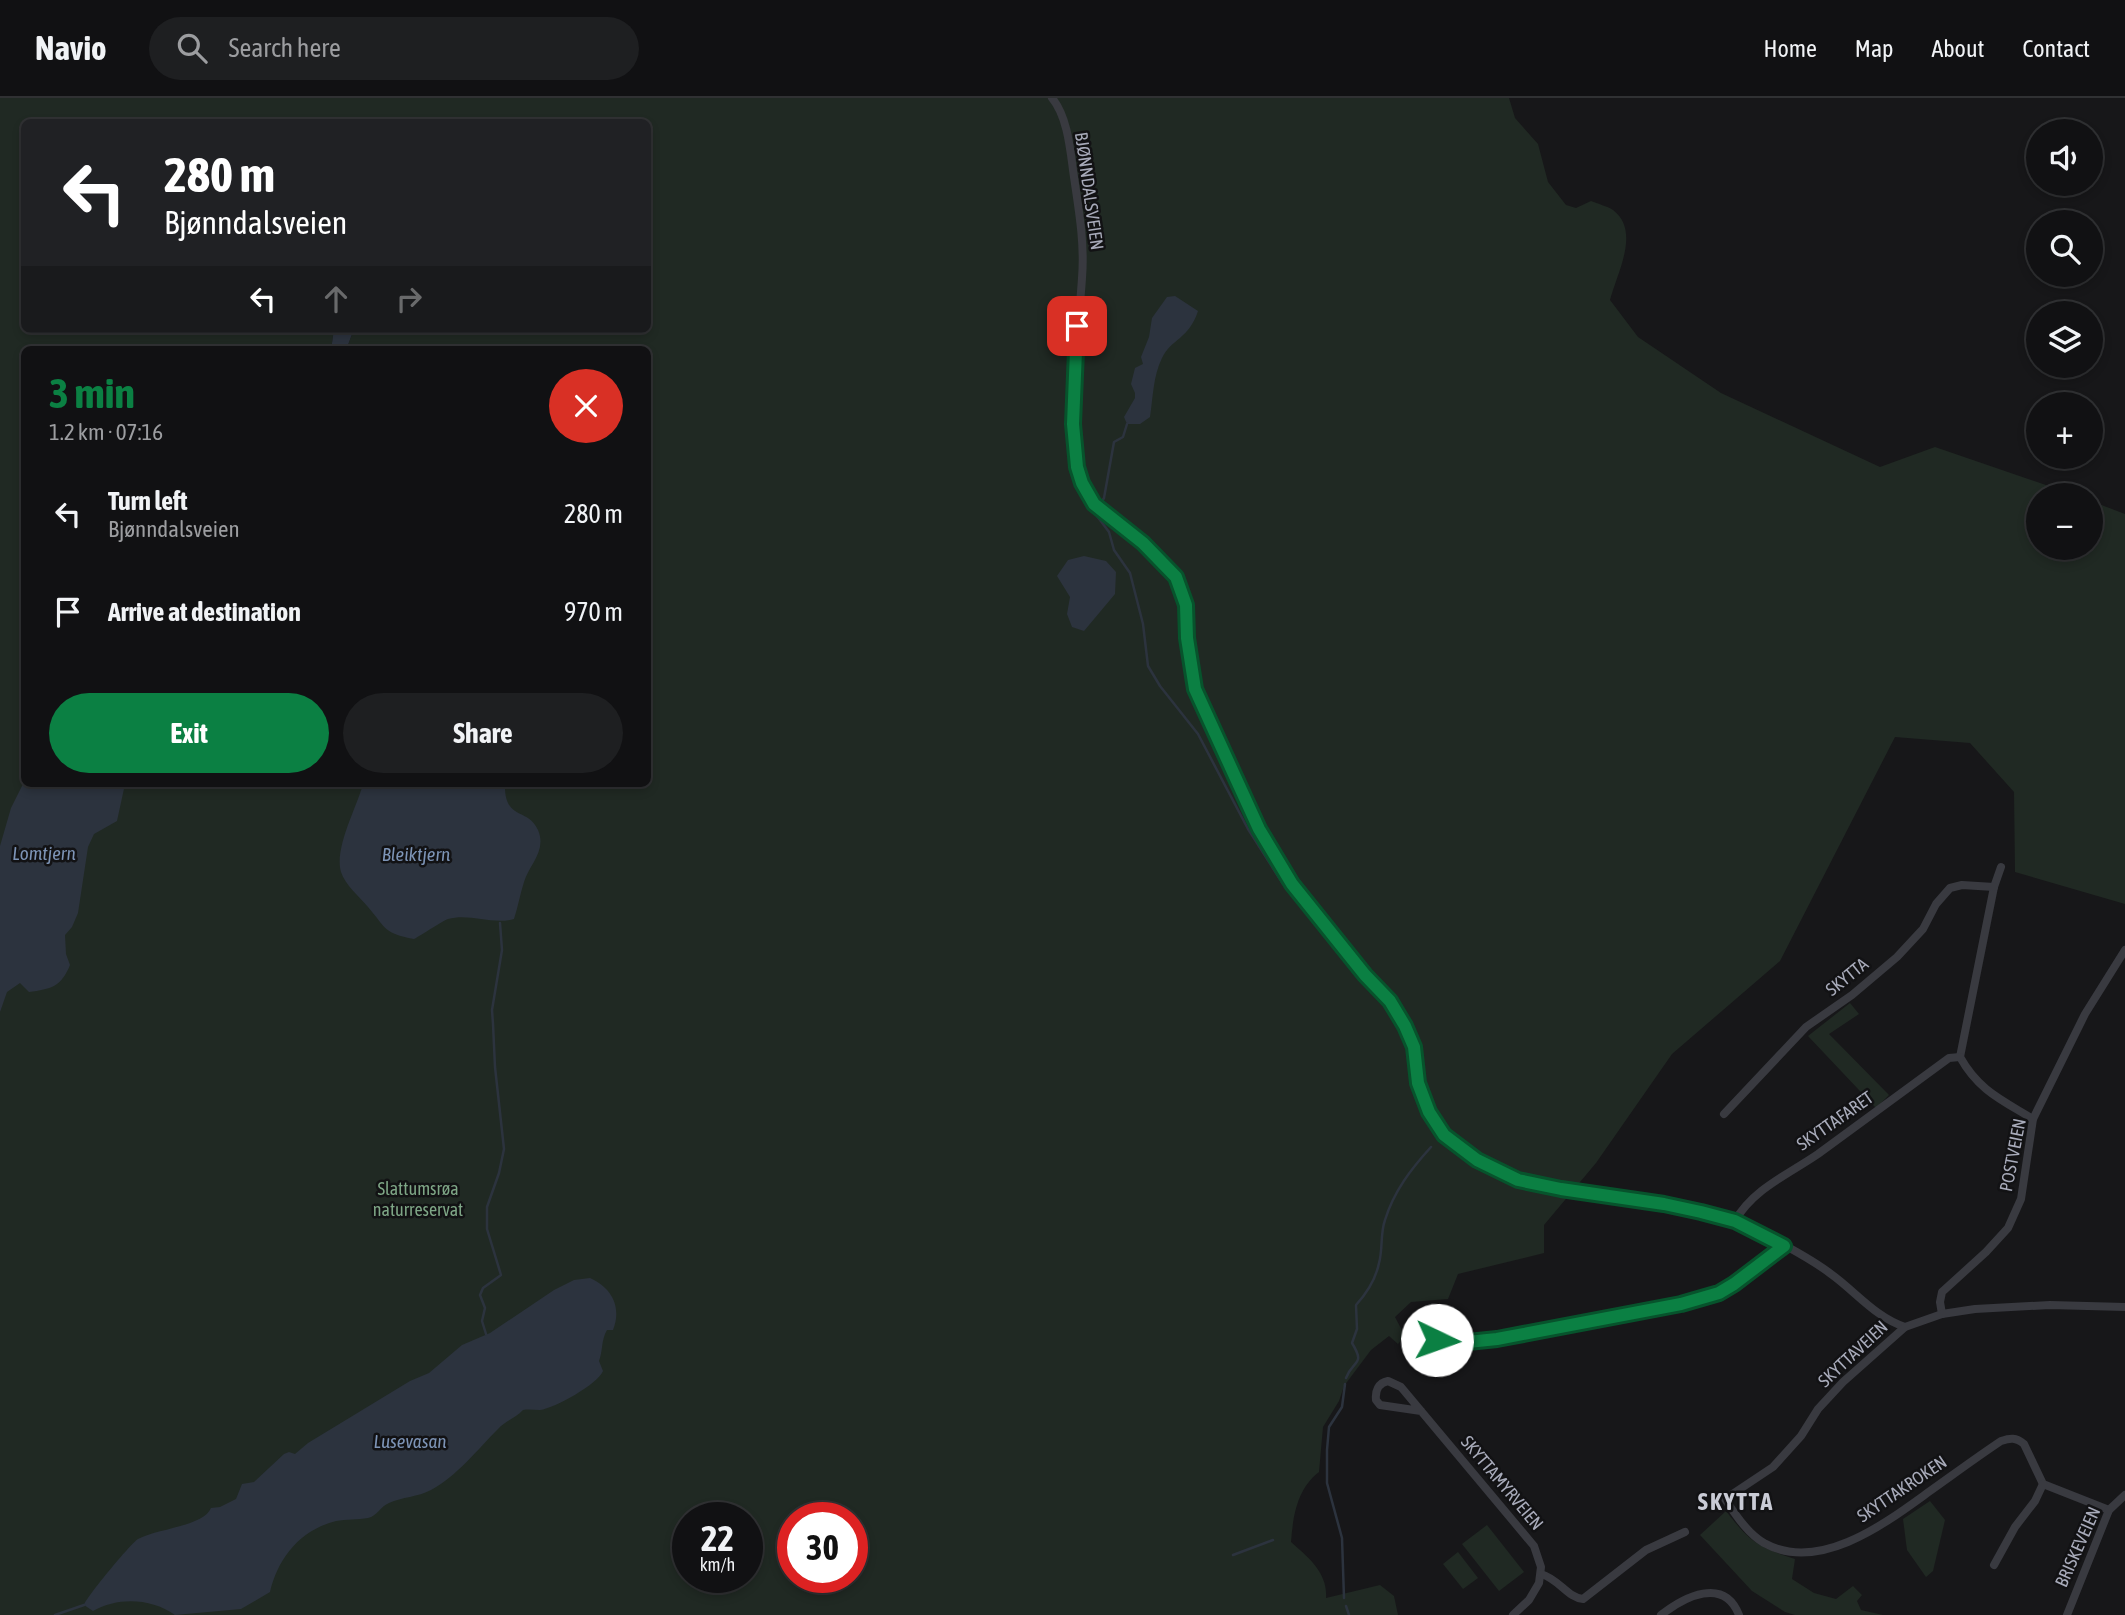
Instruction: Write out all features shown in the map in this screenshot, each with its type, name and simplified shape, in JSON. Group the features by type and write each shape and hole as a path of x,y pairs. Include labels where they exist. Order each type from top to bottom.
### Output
{"street":[{"name":"BJØNNDALSVEIEN","path":"1052,98 1058,105 1070,146 1083,239 1073,411 1077,467 1082,483 1094,504 1143,543 1176,577 1186,605 1187,638 1195,689 1266,844 1304,898 1365,975 1390,1001 1414,1047 1417,1079 1429,1112 1444,1135 1463,1152 1518,1180 1664,1204 1735,1221 1829,1272 1889,1321 1905,1327"},
{"path":"2001,867 1994,887 1960,1057 1984,1090 2034,1119"},
{"name":"SKYTTA","path":"1724,1114 1806,1027 1852,995 1897,957 1923,929 1936,904 1950,888 1962,885 1994,887"},
{"name":"POSTVEIEN","path":"1942,1314 1942,1292 2001,1237 2016,1213 2021,1199 2034,1119 2085,1014 2125,950"},
{"name":"SKYTTAFARET","path":"1735,1221 1743,1208 1781,1177 1949,1058 1960,1057"},
{"path":"1437,1340 1468,1342 1497,1339 1681,1304 1719,1293 1784,1246"},
{"name":"SKYTTAVEIEN","path":"1725,1499 1773,1467 1801,1436 1818,1409 1843,1382 1905,1327 1942,1314 2017,1306 2125,1307"},
{"name":"SKYTTAMYRVEIEN","path":"1421,1411 1380,1405 1376,1400 1377,1389 1384,1382 1396,1383 1421,1411 1531,1541 1539,1556 1541,1574"},
{"name":"SKYTTAKROKEN","path":"1725,1499 1754,1536 1765,1544 1794,1553 1833,1547 1861,1536 1897,1516 2001,1441 2011,1438 2024,1444 2043,1484"},
{"path":"1994,1565 2043,1484 2109,1510"},
{"name":"BRISKEVEIEN","path":"2067,1615 2109,1510 2125,1495"},
{"path":"1513,1615 1532,1596 1541,1574 1555,1579 1574,1597 1583,1599 1646,1550 1685,1532"},
{"path":"1661,1615 1689,1597 1707,1593 1726,1598 1739,1615"}],"green space":[{"name":"Slattumsrøa naturreservat","path":"0,98 1509,98 1515,118 1538,144 1548,182 1566,205 1576,208 1591,201 1613,210 1621,219 1625,229 1625,253 1610,300 1638,337 1721,393 1880,467 1935,447 2040,483 2026,483 2026,560 2103,560 2103,506 2125,514 2125,904 2015,872 2014,792 1970,743 1895,737 1780,961 1672,1054 1596,1163 1544,1225 1544,1253 1458,1274 1448,1299 1411,1302 1395,1317 1405,1336 1398,1344 1389,1336 1371,1350 1344,1386 1339,1401 1323,1427 1319,1472 1301,1495 1295,1513 1291,1542 1320,1573 1326,1589 1326,1598 1380,1585 1394,1596 1398,1615 0,1615"},
{"path":"1850,1003 1859,1014 1829,1034 1889,1095 1876,1108 1808,1036"},
{"path":"1930,1501 1945,1520 1933,1571 1926,1577 1907,1550 1903,1519"},
{"path":"1726,1511 1756,1542 1795,1559 1792,1579 1814,1593 1836,1599 1853,1586 1862,1595 1857,1601 1861,1610 1883,1615 1795,1615 1785,1612 1752,1591 1700,1535"},
{"path":"1487,1525 1524,1572 1499,1591 1462,1544"},
{"path":"1458,1552 1478,1578 1463,1589 1443,1564"}],"water":[{"path":"1175,296 1198,311 1190,327 1162,358 1155,380 1150,417 1140,424 1127,424 1124,417 1135,398 1131,384 1135,368 1143,364 1141,357 1149,337 1152,318 1167,297"},
{"path":"333,333 352,333 348,346 332,346"},
{"path":"1084,556 1106,561 1116,572 1115,594 1084,631 1072,627 1067,614 1070,597 1057,576 1068,560"},
{"name":"Lomtjern","path":"22,787 124,787 117,821 94,834 88,847 78,913 65,935 66,954 70,965 67,972 54,986 43,990 29,992 20,983 7,992 0,1012 0,846 11,808"},
{"name":"Bleiktjern","path":"362,787 505,787 508,804 534,823 540,845 526,876 514,919 448,919 414,939 396,935 386,929 349,886 341,872 343,840"},
{"name":"Lusevasan","path":"590,1278 604,1287 615,1306 613,1330 607,1330 599,1361 603,1371 585,1389 555,1405 540,1410 523,1410 501,1426 440,1484 426,1492 389,1503 371,1517 336,1521 312,1531 301,1538 285,1557 270,1592 241,1609 175,1615 156,1605 134,1601 113,1603 93,1611 84,1605 109,1571 138,1539 190,1523 207,1514 211,1508 220,1507 236,1499 242,1484 254,1482 284,1454 295,1454 308,1443 410,1381 429,1373 462,1345 490,1333 554,1290 574,1280"}],"waterway":[{"path":"1101,503 1114,442 1123,437 1127,424"},
{"path":"1097,516 1109,532 1114,550 1130,573 1143,624 1148,666 1160,686 1198,734 1248,829 1283,884"},
{"path":"486,1334 482,1321 485,1308 480,1295 483,1288 501,1275 487,1229 487,1207 504,1149 492,1010 502,950 500,923"},
{"path":"1346,1378 1358,1359 1352,1343 1357,1329 1356,1305 1378,1269 1383,1225 1393,1199 1404,1181 1431,1147"},
{"path":"1344,1598 1342,1538 1327,1483 1327,1450 1329,1427 1342,1407 1345,1384"},
{"path":"1233,1555 1273,1540"},
{"path":"55,1615 84,1605"},
{"path":"1346,1606 1349,1615"}],"district":[{"name":"SKYTTA","path":"1736,1502"}],"route":[{"path":"1077,326 1073,424 1077,467 1082,483 1094,504 1143,543 1176,577 1186,605 1187,638 1195,689 1266,844 1292,884 1365,975 1390,1001 1414,1047 1417,1079 1429,1112 1444,1135 1463,1152 1518,1180 1701,1212 1735,1221 1784,1246 1719,1293 1681,1304 1497,1339 1468,1342 1437,1340"}]}
